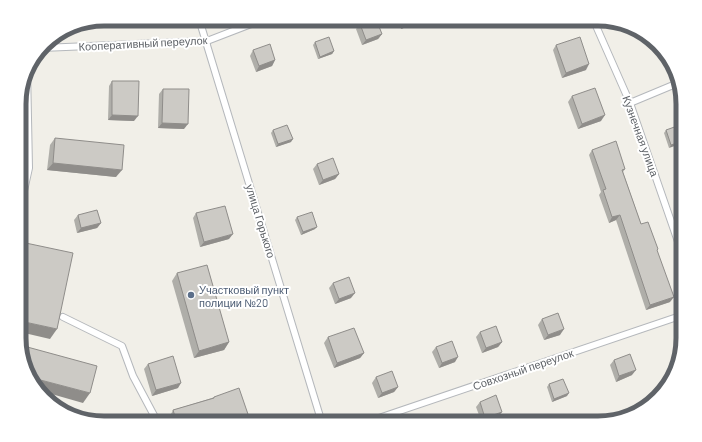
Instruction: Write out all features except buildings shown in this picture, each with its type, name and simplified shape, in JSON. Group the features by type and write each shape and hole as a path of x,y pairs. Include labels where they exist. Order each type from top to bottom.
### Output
{"lane":[{"name":"улица Горького","path":"201,26 320,416"},
{"name":"Кооперативный переулок","path":"50,48 206,41 246,26"},
{"name":"Кузнечная улица","path":"596,26 630,103 676,236"},
{"path":"630,103 673,85"},
{"path":"26,182 29,168 27,92"},
{"path":"63,317 122,346 133,376 154,416"},
{"name":"Совхозный переулок","path":"385,416 676,317"}],"place":[{"name":"Участковый пункт полиции №20","path":"191,295"}]}
